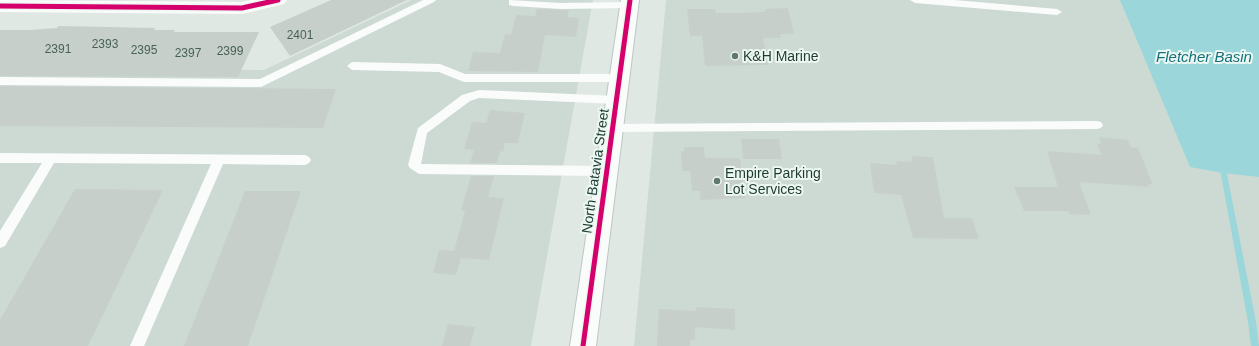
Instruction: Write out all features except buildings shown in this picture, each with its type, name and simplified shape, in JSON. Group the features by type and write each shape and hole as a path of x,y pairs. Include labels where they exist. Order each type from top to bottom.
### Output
{"main road":[{"path":"0,6 242,8 278,0"},
{"name":"North Batavia Street","path":"583,346 614,128 629,3"}],"lane":[{"path":"0,81 261,83 432,0"},
{"path":"514,0 514,3 560,6 629,3"},
{"path":"915,0 1057,12"},
{"path":"352,66 440,68 464,78 620,78"},
{"path":"608,171 419,169 414,165 422,131 466,98 479,94 617,100"},
{"path":"614,128 1097,125"},
{"path":"0,158 305,160"},
{"path":"0,242 51,158"},
{"path":"137,346 219,159"}],"shaded area":[{"path":"411,0 593,0 531,346 0,346 0,68 264,70"},
{"path":"666,0 1259,0 1259,346 634,346"}],"water":[{"name":"Fletcher Basin","path":"1120,0 1259,0 1259,177 1223,173 1190,167"}],"waterway":[{"path":"1222,164 1252,322 1255,346"}],"cycle path":[{"path":"0,6 242,8 278,0"},
{"path":"583,346 614,128 630,0"}],"place":[{"name":"K&H Marine","path":"735,56"},
{"name":"Empire Parking Lot Services","path":"717,181"}]}
